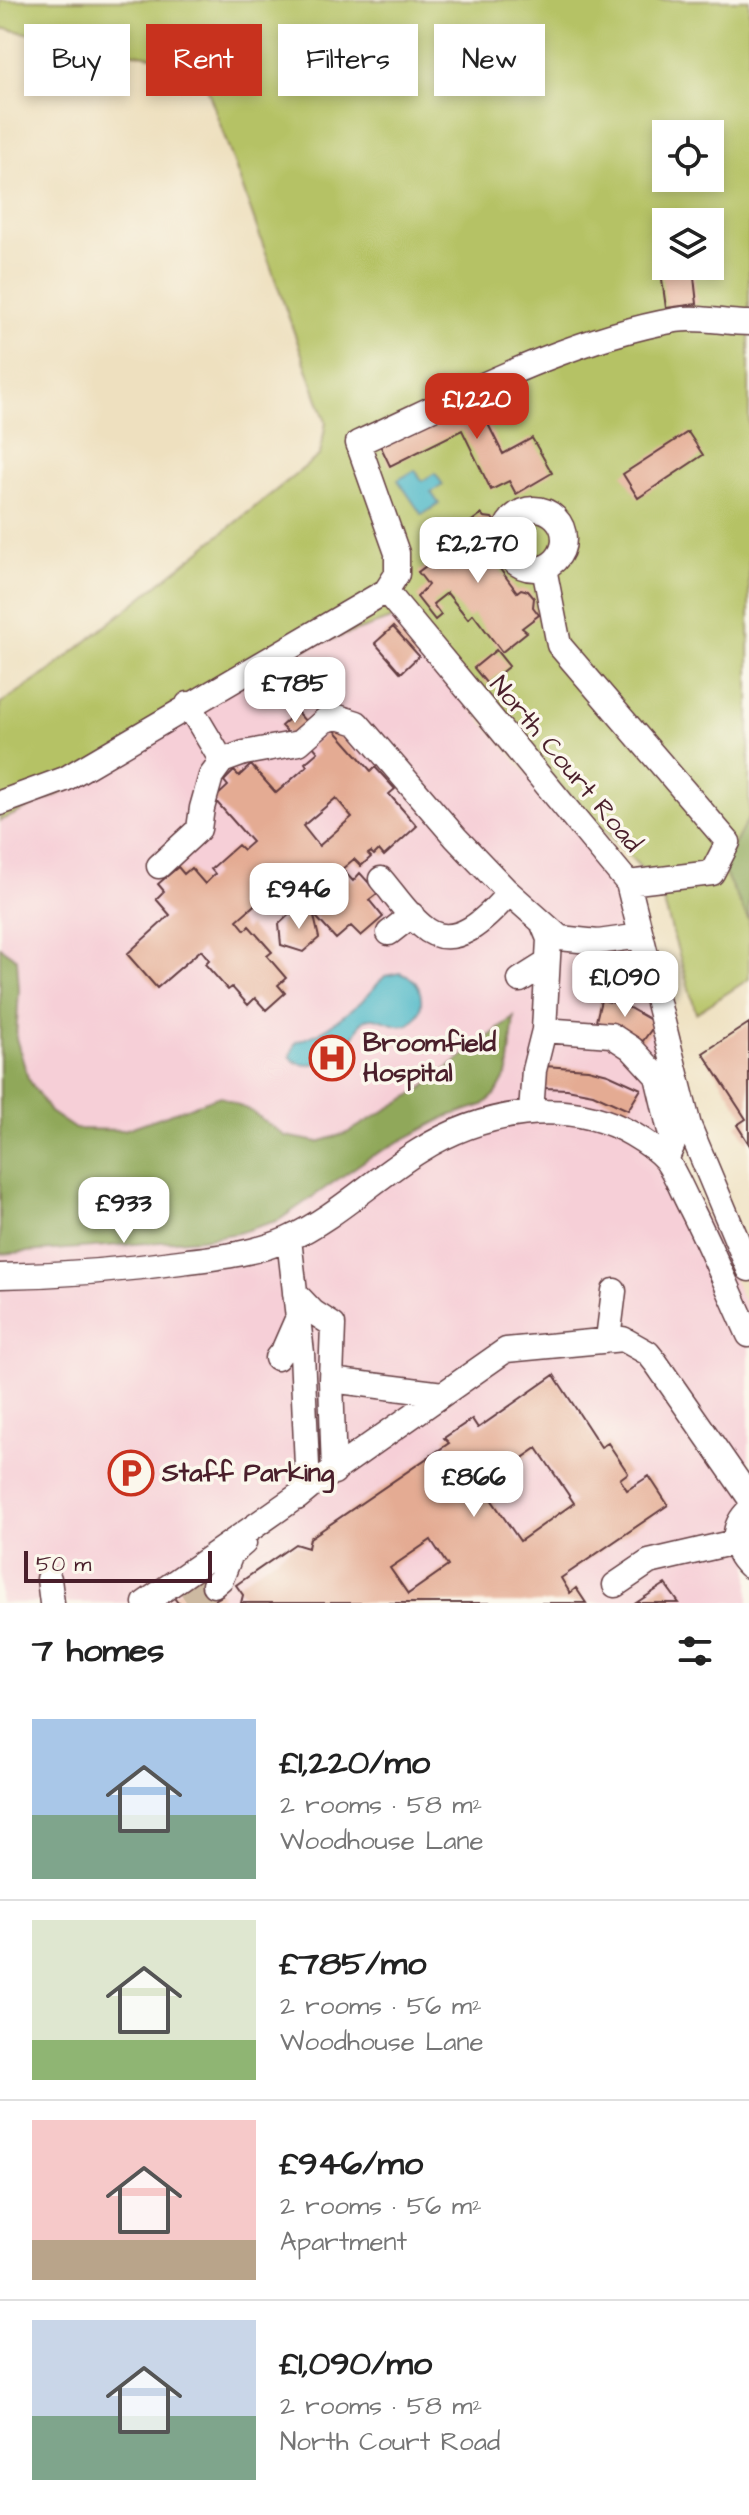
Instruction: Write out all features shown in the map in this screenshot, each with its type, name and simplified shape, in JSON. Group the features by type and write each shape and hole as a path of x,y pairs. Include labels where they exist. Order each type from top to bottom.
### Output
{"street":[{"path":"0,803 65,779 188,704 386,591 397,574 397,553 358,443 527,367 609,337 679,319 749,323"},
{"path":"544,568 559,645 728,842 712,873 628,883"},
{"name":"North Court Road","path":"386,591 628,883 689,1126 749,1269"},
{"path":"188,704 222,761"},
{"path":"159,866 207,838 202,808 211,776 222,761 244,753 299,743 325,720 338,717 377,732 468,838 509,893 560,938 598,942 641,936"},
{"path":"381,879 422,927 432,933 451,937 469,931 491,914 509,893"},
{"path":"389,933 412,915"},
{"path":"531,1112 534,1070 544,1030 549,939 542,922"},
{"path":"520,980 547,963"},
{"path":"544,1030 611,1035 631,1048 657,1076 673,1144 665,1168"},
{"path":"0,1276 77,1274 252,1252 289,1239 420,1150 463,1129 531,1112 559,1112 596,1117 646,1142 665,1168 706,1239 749,1335"},
{"path":"289,1239 297,1304 308,1489"},
{"path":"608,1339 614,1291"},
{"path":"277,1358 284,1349 297,1304"},
{"path":"297,1304 333,1325 334,1472"},
{"path":"148,1601 506,1350 608,1339 631,1342 648,1353 749,1497"},
{"path":"331,1380 443,1394"},
{"path":"214,1585 221,1579 231,1554 308,1489"},
{"path":"749,1510 738,1523 735,1542 738,1553 749,1566"},
{"path":"615,1585 649,1562 735,1542"}],"shaded area":[{"name":"Broomfield Hospital","path":"394,618 622,885 676,1114 683,1166 749,1314 749,1603 0,1603 0,818 289,654 345,630"}],"green space":[{"path":"0,0 749,0 749,979 696,1013 659,886 394,618 289,654 74,787 0,821 0,704 47,673 320,455 326,422 210,96 262,96 262,24 146,24 146,55 130,52 130,24 24,24 24,32 0,28"},
{"path":"749,817 749,921 722,868"},
{"path":"0,947 17,959 16,1038 28,1078 50,1112 75,1129 124,1130 220,1096 251,1111 285,1136 318,1142 347,1133 420,1090 514,1017 508,1072 496,1094 483,1105 446,1117 370,1157 279,1220 238,1233 202,1239 0,1254"}],"water":[{"path":"415,470 422,481 435,473 443,485 431,492 439,504 422,515 398,480"},
{"path":"400,973 415,982 420,994 421,1007 411,1023 399,1025 368,1018 332,1056 305,1065 290,1057 296,1042 319,1033 335,1022 361,1002 385,976"}],"building":[{"path":"662,280 694,280 697,304 666,308"},
{"path":"513,379 521,396 483,414 503,454 532,438 552,473 516,494 509,481 491,490 462,430 390,466 380,445"},
{"path":"688,432 703,455 638,498 623,474"},
{"path":"481,514 495,522 497,536 483,546 517,592 521,589 528,591 534,598 533,607 539,615 522,628 527,632 502,652 473,614 468,619 447,593 433,604 441,615 435,620 417,597 428,585 418,572 457,543 452,536"},
{"path":"393,627 419,656 401,673 375,643"},
{"path":"496,650 509,666 487,684 474,668"},
{"path":"297,712 308,724 293,738 281,726"},
{"path":"333,728 371,771 375,767 395,789 389,794 417,826 384,856 379,850 374,855 371,852 368,854 371,857 361,866 354,859 342,869 353,881 360,873 378,893 369,900 383,917 361,936 351,926 336,939 283,880 237,920 245,930 249,926 272,952 267,956 286,978 278,985 285,993 266,1010 255,998 248,1005 232,987 228,990 205,964 209,960 201,950 157,988 127,954 170,915 156,899 164,891 158,884 178,867 184,874 191,868 205,884 215,874 211,869 238,845 243,850 252,842 214,799 228,786 224,781 234,771 239,776 251,765 276,793 318,752 312,745","holes":["336,798 352,817 319,846 303,826"]},
{"path":"295,909 314,916 319,938 303,952 281,945 279,924"},
{"path":"601,1000 624,1005 656,1023 643,1041 626,1031 596,1021"},
{"path":"749,1023 749,1144 737,1125 746,1119 703,1053"},
{"path":"544,1066 588,1069 641,1089 628,1110 593,1094 545,1088"},
{"path":"554,1375 601,1447 608,1443 628,1473 620,1479 627,1490 649,1476 668,1505 561,1578 570,1593 576,1588 586,1603 241,1603 243,1595 236,1585 295,1544 308,1548 310,1538 449,1443 444,1438 472,1419 478,1428","holes":["537,1448 574,1503 520,1541 482,1486","431,1540 448,1566 408,1594 390,1568"]},
{"path":"206,1572 222,1596 215,1600 217,1603 178,1603 172,1595"},
{"path":"665,1584 679,1603 636,1603"}],"tunnel":[{"path":"187,1603 214,1585"}],"place":[{"name":"Broomfield Hospital","path":"332,1058"},
{"name":"Staff Parking","path":"131,1473"}]}
